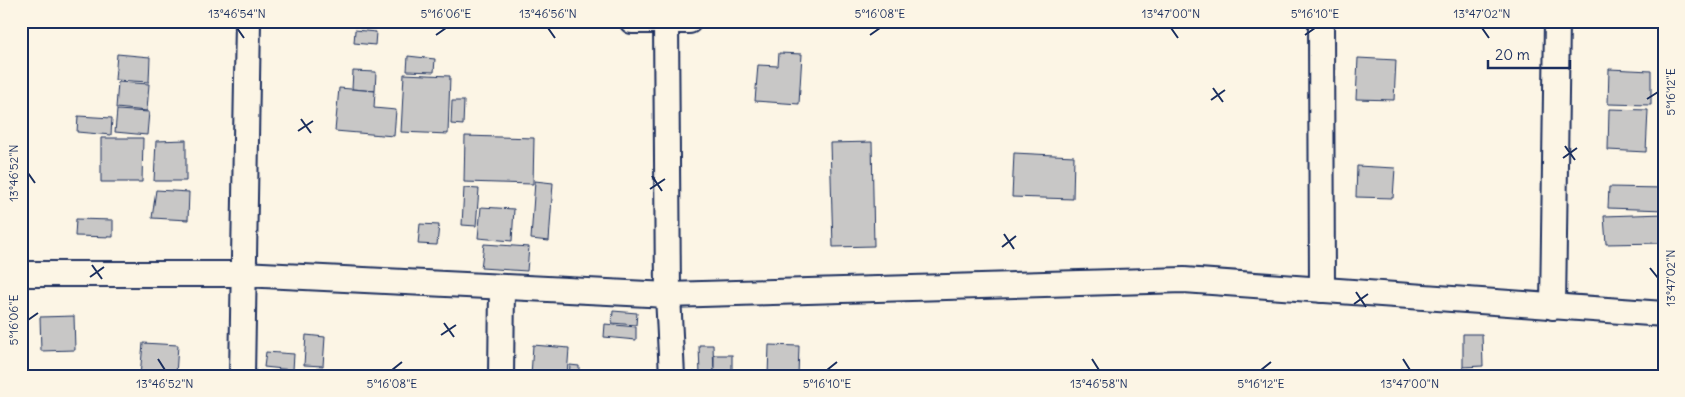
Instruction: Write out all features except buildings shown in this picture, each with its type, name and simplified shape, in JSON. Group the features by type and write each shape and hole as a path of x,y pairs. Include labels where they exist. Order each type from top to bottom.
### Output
{"street":[{"path":"242,376 248,21"},
{"path":"632,21 689,21"},
{"path":"1321,21 1322,290"},
{"path":"1553,307 1557,21"},
{"path":"666,22 668,295 672,376"},
{"path":"21,274 244,274 668,295 1184,280 1664,314"},
{"path":"501,376 502,286"}]}
